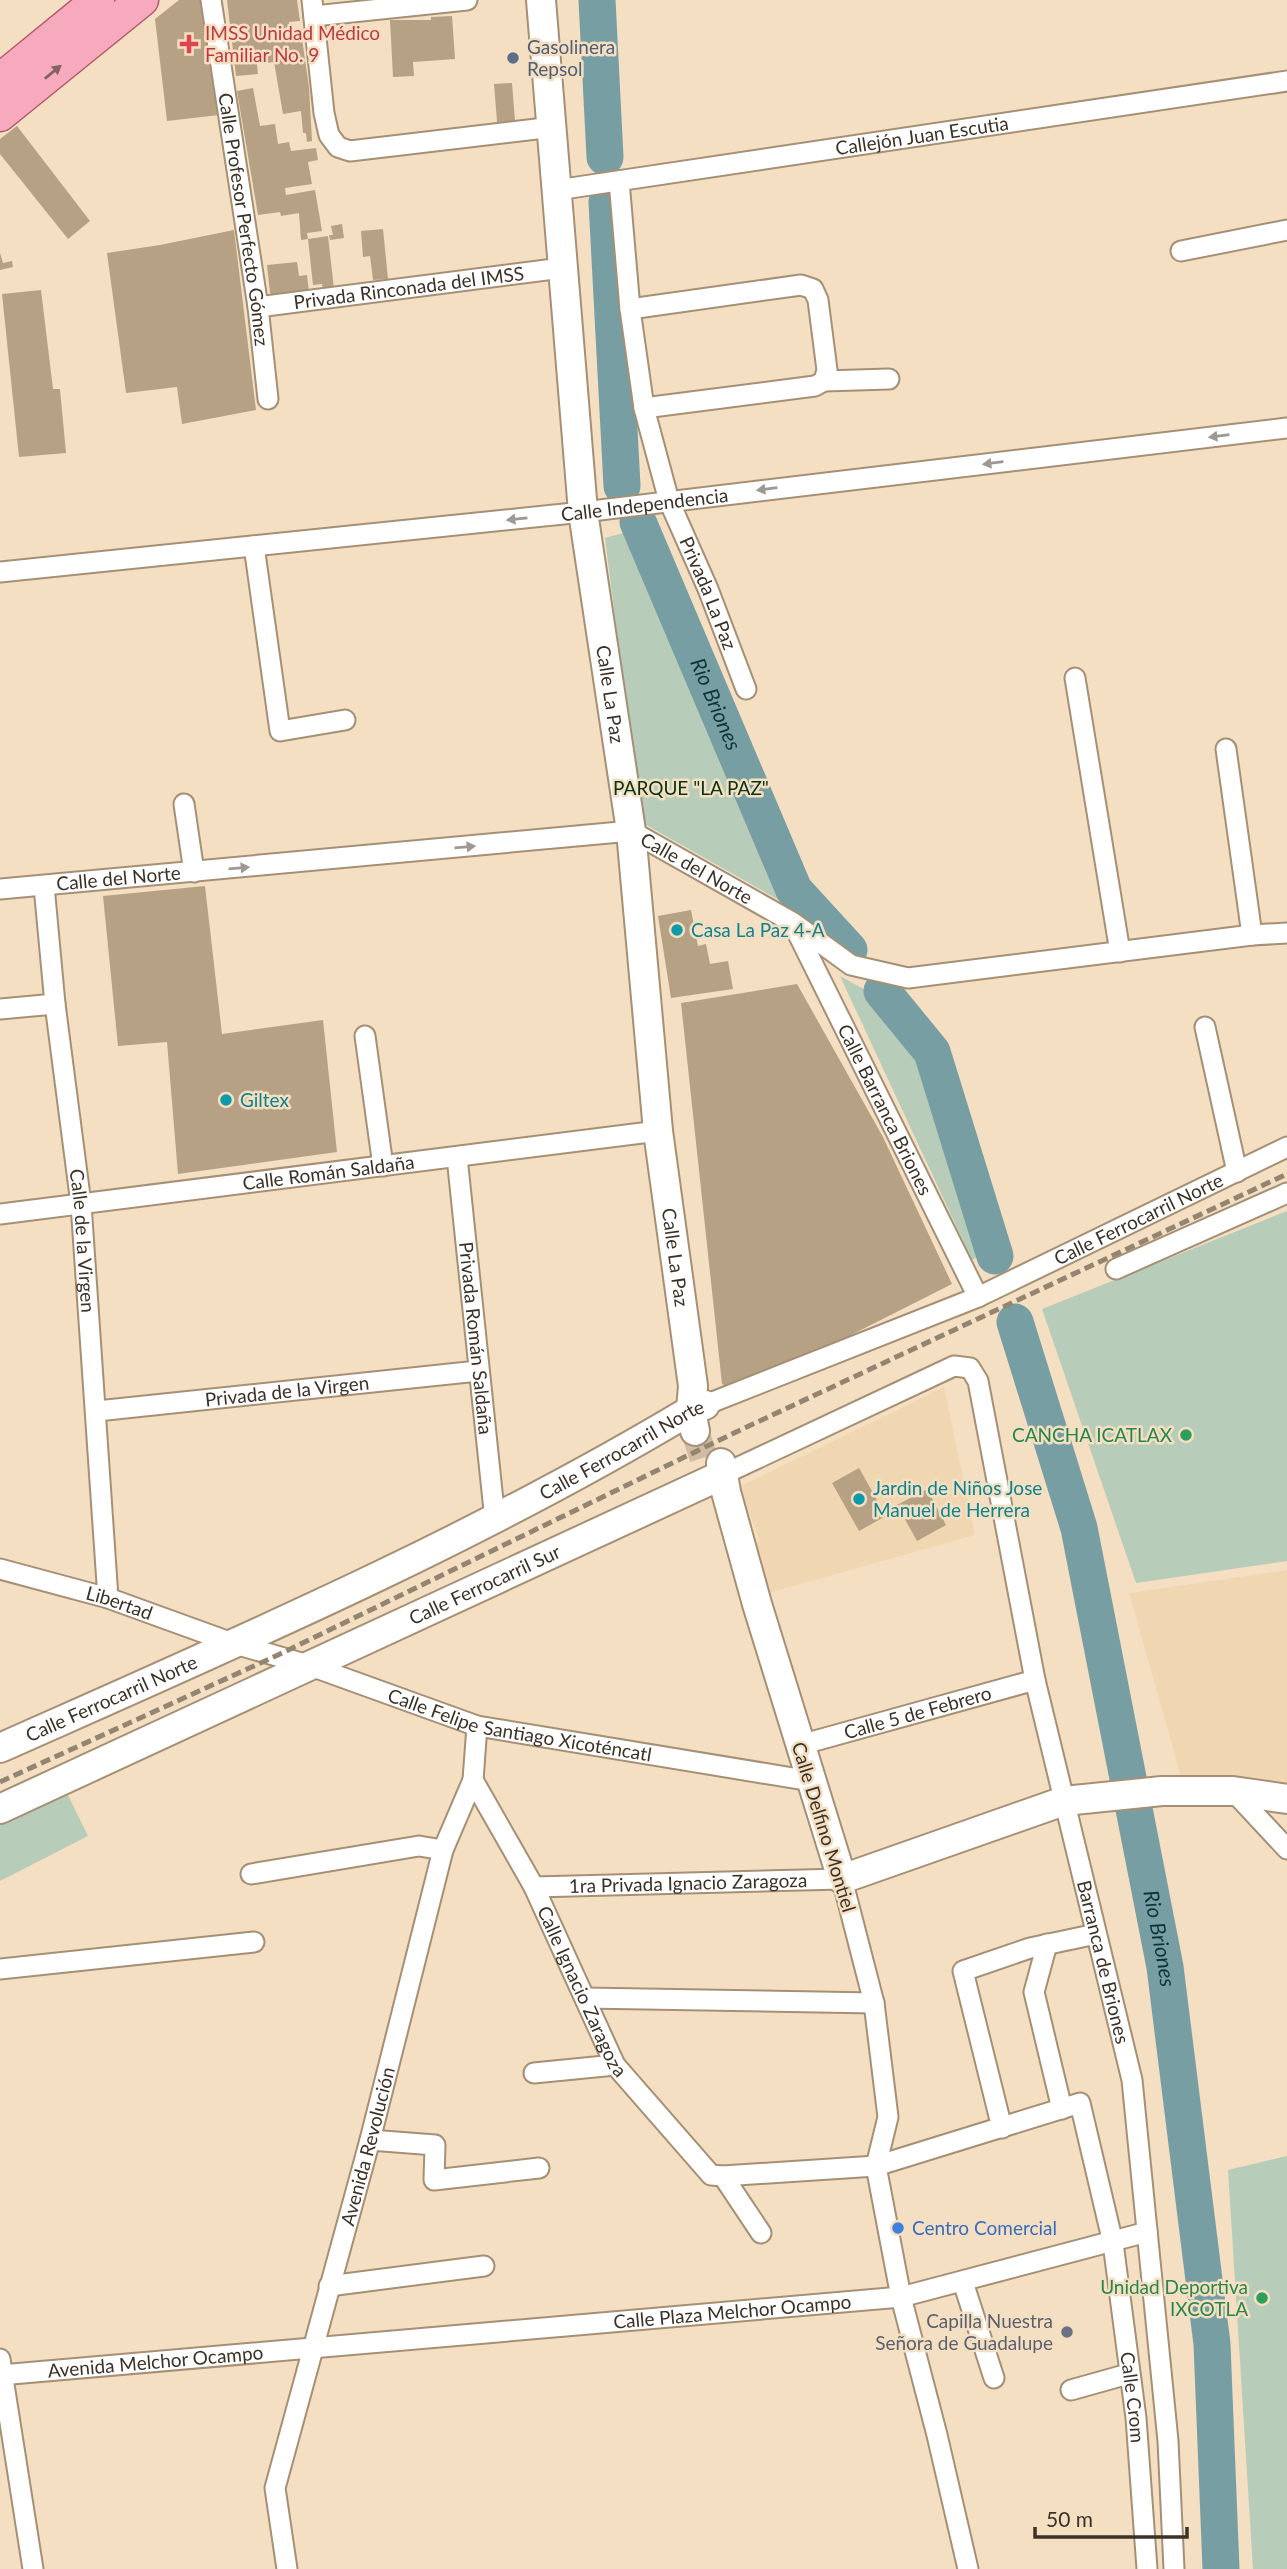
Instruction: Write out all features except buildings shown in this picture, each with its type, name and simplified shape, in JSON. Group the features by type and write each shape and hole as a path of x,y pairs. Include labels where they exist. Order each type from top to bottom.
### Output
{"main road":[{"path":"0,80 98,0"},
{"path":"0,115 142,0"},
{"name":"Calle La Paz","path":"541,0 583,512 631,831 658,1131 698,1412"},
{"name":"Calle Ferrocarril Norte","path":"0,1748 235,1644 495,1520 698,1412"},
{"name":"Calle Ferrocarril Sur","path":"0,1809 718,1475"},
{"name":"Calle Delfino Montiel","path":"718,1475 842,1879"},
{"path":"842,1879 1064,1801 1162,1791 1233,1791 1287,1799"}],"street":[{"name":"Calle Profesor Perfecto Gómez","path":"211,0 258,307 268,399"},
{"path":"467,0 313,8 324,113 329,135 338,146 350,151 553,127"},
{"name":"Callejón Juan Escutia","path":"557,190 1287,80"},
{"path":"619,181 630,309 644,408 668,501"},
{"path":"1181,251 1287,230"},
{"name":"Privada Rinconada del IMSS","path":"258,307 562,268"},
{"path":"630,309 801,285 813,289 818,300 827,370 824,381"},
{"path":"644,408 815,386 824,381 888,379"},
{"name":"Calle Independencia","path":"0,572 583,512 1287,428"},
{"name":"Privada La Paz","path":"668,501 708,589 746,689"},
{"path":"254,546 279,731 345,720"},
{"path":"1075,678 1120,952"},
{"path":"1226,749 1252,935"},
{"path":"184,804 194,872"},
{"name":"Calle del Norte","path":"0,890 631,831 792,922 851,965 908,978 1252,935 1287,933"},
{"name":"Calle de la Virgen","path":"44,886 55,1004 81,1204 108,1598"},
{"name":"Calle Barranca Briones","path":"792,922 978,1297"},
{"path":"0,1009 55,1004"},
{"path":"1205,1027 1237,1172"},
{"path":"365,1036 383,1166"},
{"name":"Calle Román Saldaña","path":"0,1214 658,1131"},
{"name":"Calle Ferrocarril Norte","path":"698,1412 978,1297 1287,1147"},
{"name":"Privada Román Saldaña","path":"457,1157 495,1520"},
{"path":"1116,1269 1287,1193"},
{"name":"Calle Ferrocarril Sur","path":"718,1475 954,1366 970,1368"},
{"name":"Barranca de Briones","path":"970,1368 978,1381 1035,1680 1132,2080 1168,2441 1174,2569"},
{"name":"Privada de la Virgen","path":"97,1411 478,1371"},
{"name":"Libertad","path":"0,1569 108,1598 235,1644"},
{"name":"Calle Felipe Santiago Xicoténcatl","path":"235,1644 307,1665 477,1726 810,1781"},
{"name":"Calle 5 de Febrero","path":"800,1745 1035,1680"},
{"name":"Avenida Revolución","path":"286,2569 275,2488 370,2140 443,1850 473,1780 477,1726"},
{"name":"Calle Ignacio Zaragoza","path":"473,1780 534,1887 615,2064 711,2175 723,2176"},
{"path":"1233,1791 1287,1849"},
{"path":"251,1874 419,1846 443,1850"},
{"name":"1ra Privada Ignacio Zaragoza","path":"534,1887 842,1879"},
{"name":"Calle Delfino Montiel","path":"842,1879 874,2003 888,2117 876,2166 901,2297 968,2569"},
{"path":"1002,2128 963,1971 1048,1944 1096,1934"},
{"path":"0,1969 254,1942"},
{"name":"Calle Crom","path":"1048,1944 1034,1992 1113,2243 1128,2374 1136,2418 1147,2569"},
{"path":"585,1998 874,2003"},
{"path":"534,2073 615,2064"},
{"path":"761,2233 723,2176 876,2166 1071,2106"},
{"path":"370,2140 435,2145 434,2180 539,2168"},
{"name":"Calle Plaza Melchor Ocampo","path":"312,2348 901,2297 1147,2232"},
{"path":"329,2286 484,2266"},
{"path":"963,2281 994,2378"},
{"name":"Avenida Melchor Ocampo","path":"1,2370 312,2348"},
{"path":"1,2370 33,2569"},
{"path":"1071,2389 1128,2374"}],"shaded area":[{"path":"944,1387 975,1535 765,1594 750,1547 760,1541 739,1487"},
{"path":"1287,1570 1287,1787 1182,1780 1129,1593"}],"green space":[{"name":"PARQUE \"LA PAZ\"","path":"641,528 794,890 800,912 641,822 605,538"},
{"path":"840,976 871,993 918,1055 986,1253 972,1260"},
{"name":"CANCHA ICATLAX","path":"1287,1211 1287,1561 1136,1583 1042,1309"},
{"path":"63,1785 88,1836 0,1881 0,1817"},
{"name":"Unidad Deportiva IXCOTLA","path":"1287,2156 1287,2569 1253,2569 1228,2170"}],"waterway":[{"name":"Rio Briones","path":"597,0 605,157"},
{"name":"Rio Briones","path":"607,202 622,486"},
{"name":"Rio Briones","path":"638,522 794,890 849,950"},
{"name":"Rio Briones","path":"882,991 932,1052 995,1256"},
{"name":"Rio Briones","path":"1015,1322 1079,1528 1165,1967 1212,2344 1221,2569"}],"tunnel":[{"path":"695,1431 707,1469"}],"railway":[{"path":"0,1782 278,1655 734,1433 1287,1174"}],"place":[{"name":"IMSS Unidad Médico Familiar No. 9","path":"189,44"},
{"name":"Gasolinera Repsol","path":"513,58"},
{"name":"Casa La Paz 4-A","path":"677,930"},
{"name":"Giltex","path":"226,1100"},
{"name":"CANCHA ICATLAX","path":"1186,1435"},
{"name":"Jardin de Niños Jose Manuel de Herrera","path":"859,1499"},
{"name":"Centro Comercial","path":"898,2228"},
{"name":"Unidad Deportiva IXCOTLA","path":"1262,2298"},
{"name":"Capilla Nuestra Señora de Guadalupe","path":"1067,2332"}]}
